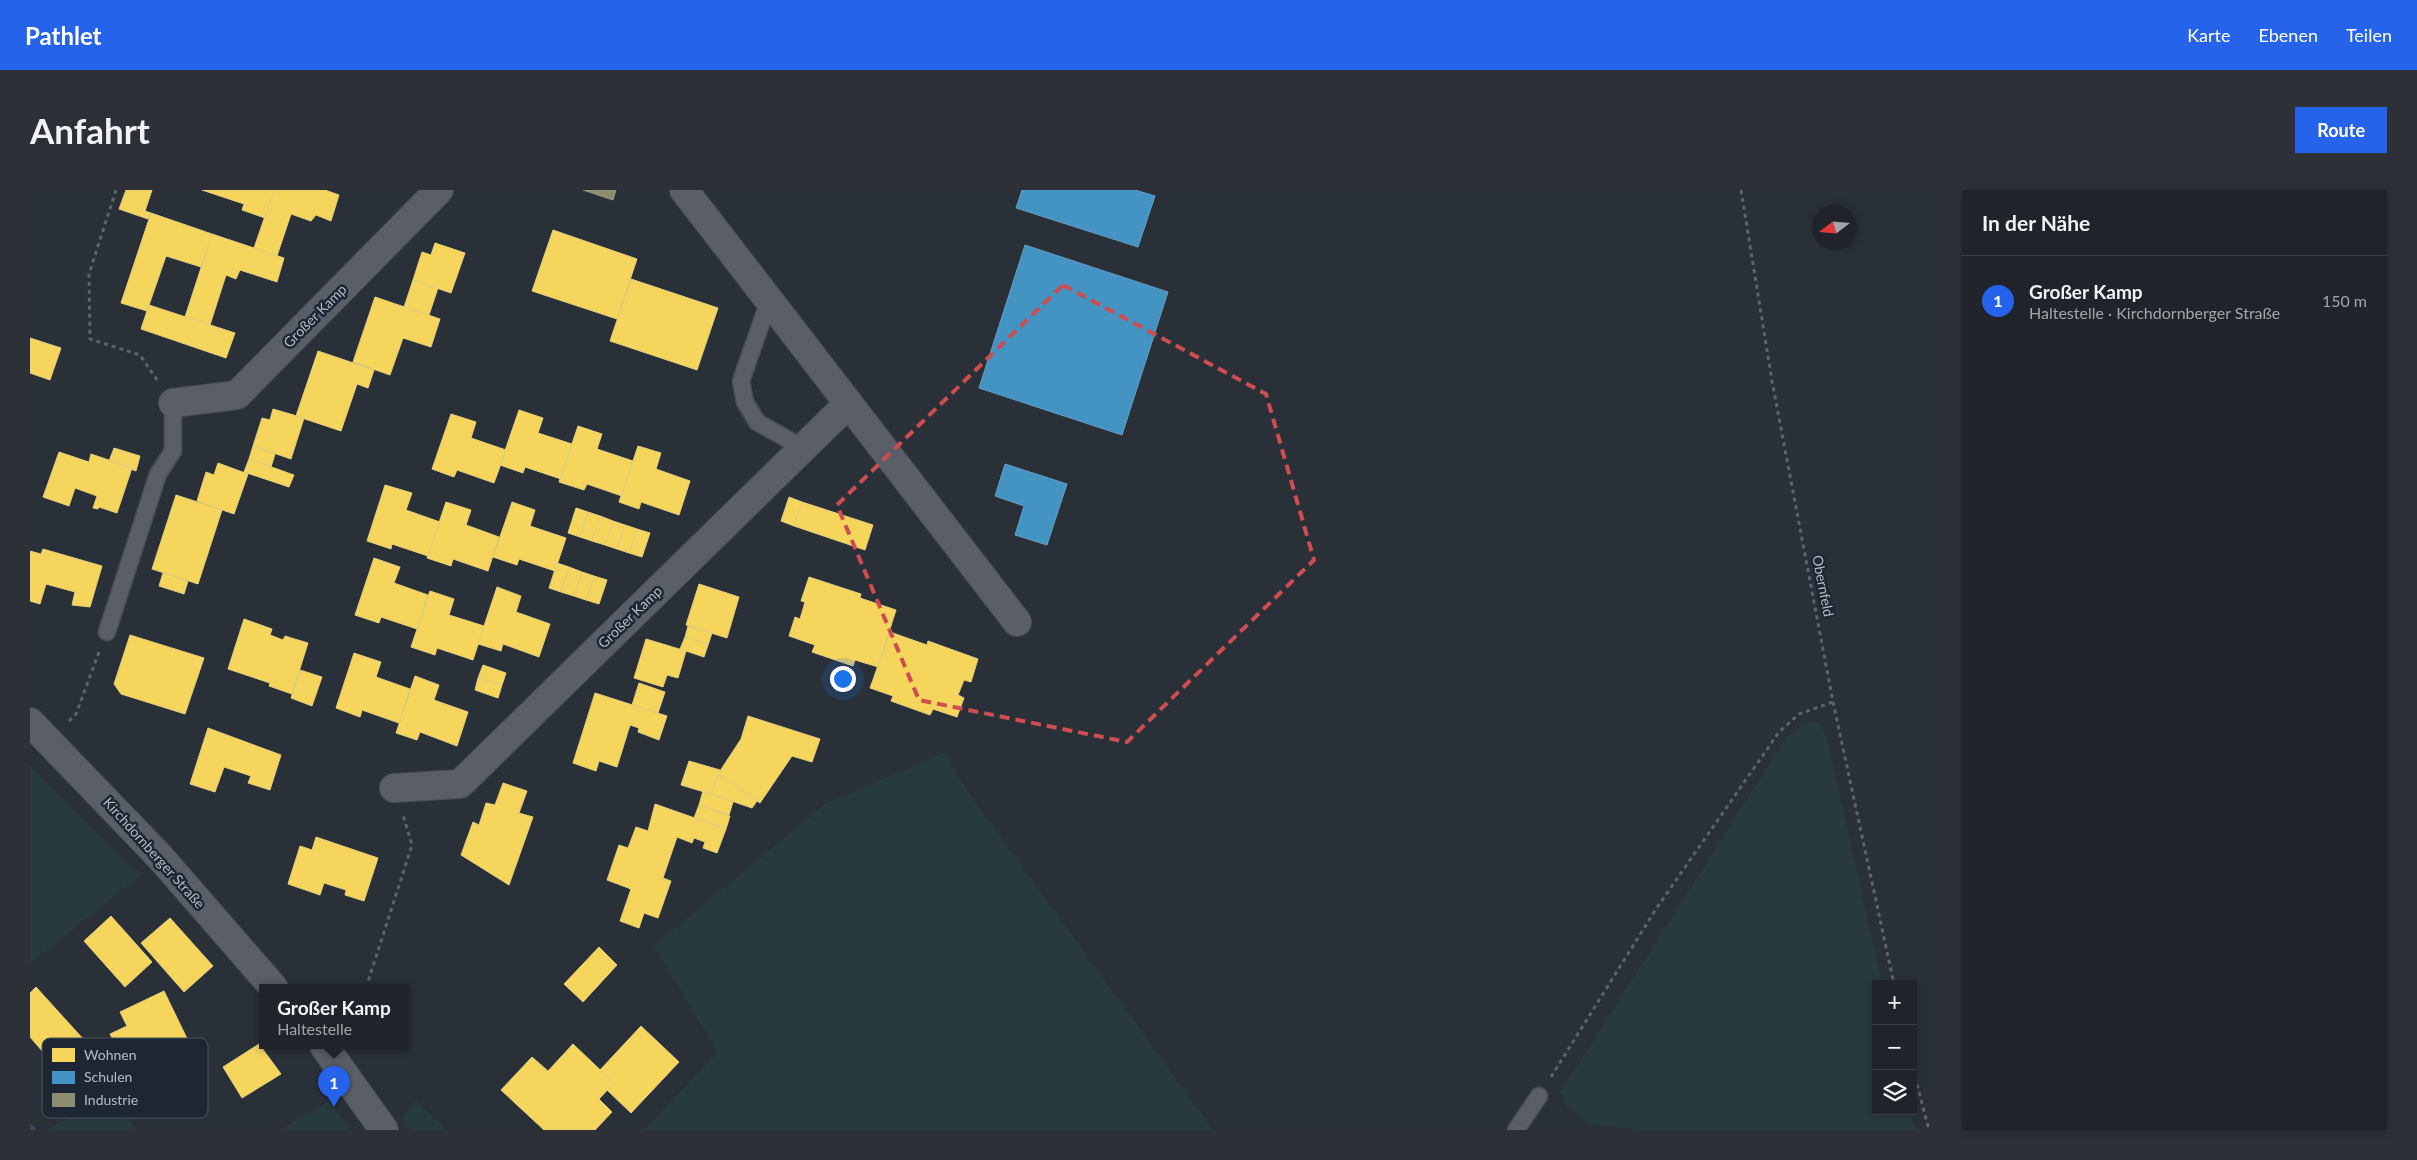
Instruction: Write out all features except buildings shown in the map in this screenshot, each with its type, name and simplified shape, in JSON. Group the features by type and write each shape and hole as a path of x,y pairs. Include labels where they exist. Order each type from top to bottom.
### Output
{"street":[{"name":"Großer Kamp","path":"173,403 237,395 439,190"},
{"path":"684,190 1017,622"},
{"name":"Großer Kamp","path":"394,788 460,784 848,404"},
{"name":"Kirchdornberger Straße","path":"30,722 160,857 271,984"},
{"path":"326,1049 384,1130"}],"lane":[{"path":"769,301 742,381 745,402 757,422 803,448"},
{"path":"107,632 158,474 173,452 173,403"},
{"path":"1516,1130 1539,1096"}],"path":[{"path":"116,190 89,274 90,339 140,355 173,403"},
{"name":"Obernfeld","path":"1741,190 1772,380 1833,702 1893,980"},
{"path":"80,703 107,632"},
{"path":"1539,1096 1656,909 1779,732 1799,714 1833,702"},
{"path":"367,984 412,845 394,788"},
{"path":"1913,1070 1929,1130"}],"highlighted area":[{"path":"1063,285 1266,394 1314,560 1127,742 919,700 837,505"}],"green space":[{"path":"1804,723 1819,723 1827,738 1881,980 1872,980 1872,1115 1911,1115 1916,1130 1638,1130 1589,1123 1567,1107 1560,1093 1786,738"},
{"path":"944,753 968,792 1213,1130 644,1130 718,1052 654,946 825,804"},
{"path":"30,765 123,861 142,874 30,964"},
{"path":"330,1101 350,1130 279,1130"},
{"path":"416,1101 447,1130 410,1130 402,1117"},
{"path":"70,1118 128,1118 136,1130 45,1130"}],"place":[{"name":"Großer Kamp","path":"334,1107"}]}
